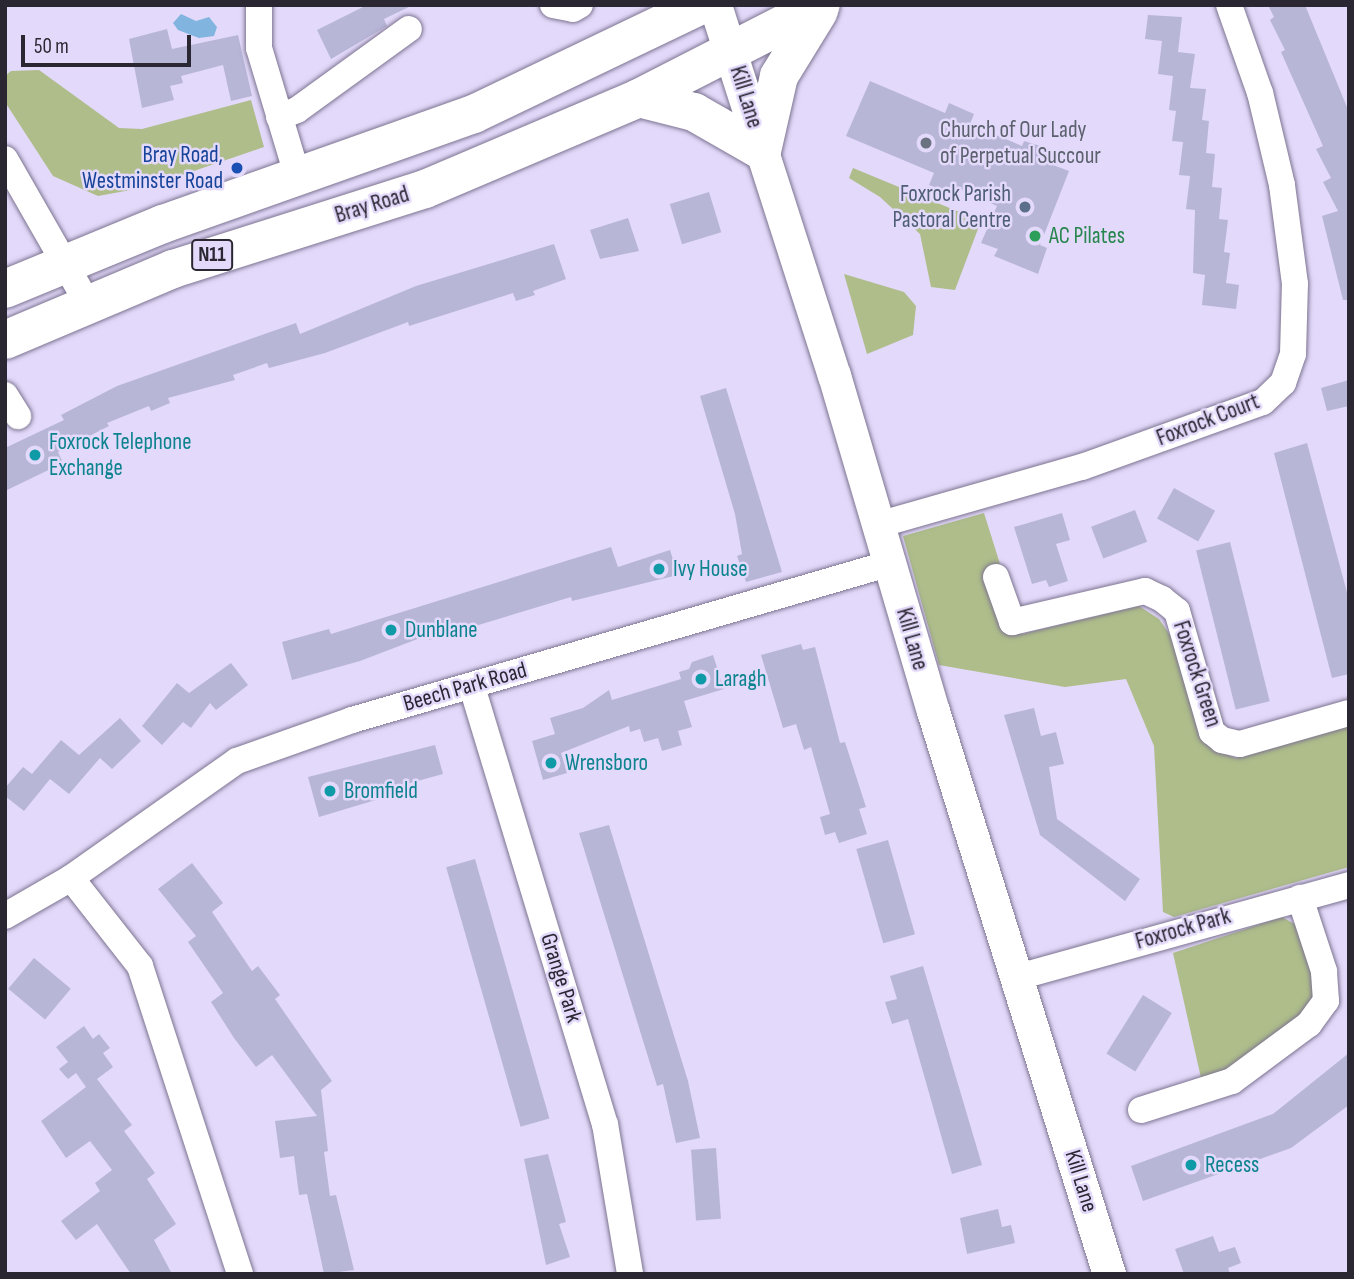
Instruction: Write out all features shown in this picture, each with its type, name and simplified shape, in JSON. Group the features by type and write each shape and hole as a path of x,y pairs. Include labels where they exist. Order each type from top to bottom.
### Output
{"highway":[{"name":"N11","path":"732,53 822,5"},
{"path":"639,98 694,112 762,151 779,76 822,5"},
{"name":"Bray Road","path":"5,289 66,261 474,114 690,12"},
{"name":"Bray Road","path":"5,340 88,304 255,240 425,189 639,98 732,53"}],"main road":[{"name":"Kill Lane","path":"715,5 891,563 1109,1274"}],"street":[{"path":"273,5 258,5 259,48 298,178"},
{"path":"553,5 573,9 580,5"},
{"name":"Foxrock Court","path":"878,525 1108,457 1263,402 1283,383 1293,354 1295,284 1282,185 1260,93 1229,5"},
{"path":"279,117 297,110 409,29"},
{"path":"5,159 66,261 88,304"},
{"name":"Beech Park Road","path":"5,916 71,878 237,761 352,720 891,563"},
{"name":"Foxrock Green","path":"996,577 1012,622 1145,591 1162,599 1177,611 1212,732 1222,740 1240,744 1349,713"},
{"name":"Grange Park","path":"472,687 605,1124 630,1274"},
{"path":"71,878 140,966 240,1274"},
{"name":"Foxrock Park","path":"1018,977 1349,885"},
{"path":"1141,1110 1232,1081 1309,1024 1326,1001 1324,971 1300,898"}],"green space":[{"path":"39,70 119,128 142,129 251,100 264,147 147,187 98,196 53,176 5,102 5,76 11,71"},
{"path":"853,168 981,221 955,290 931,287 920,234 880,197 849,178"},
{"path":"844,274 904,292 916,306 913,335 867,354"},
{"path":"984,513 1022,634 1139,606 1159,619 1172,638 1215,749 1235,758 1349,724 1349,867 1174,917 1163,912 1154,746 1126,679 1065,687 939,665 903,536"},
{"path":"1282,917 1300,927 1319,995 1259,1059 1201,1078 1173,953"}],"water":[{"path":"181,14 196,21 209,17 217,27 214,36 199,38 178,30 173,23"}],"building":[{"path":"367,5 413,5 384,19 387,26 331,59 317,30"},
{"path":"1268,5 1305,5 1349,112 1349,300 1343,300 1322,216 1338,211 1323,182 1331,178 1316,149 1323,146 1281,52 1285,50 1270,20 1274,17"},
{"path":"1148,15 1182,17 1178,52 1195,54 1190,88 1206,89 1202,120 1209,121 1206,153 1215,154 1212,187 1222,188 1219,219 1228,220 1224,252 1230,253 1226,283 1239,285 1236,309 1202,305 1205,275 1193,273 1195,210 1186,209 1190,176 1179,175 1183,142 1172,141 1176,111 1169,110 1173,76 1158,74 1162,41 1145,39"},
{"path":"167,29 172,49 238,35 252,96 231,101 223,65 181,76 183,83 170,86 174,100 142,108 129,39"},
{"path":"870,81 945,113 949,103 974,114 970,124 1022,146 1024,141 1057,151 1053,165 1069,171 1040,245 1047,248 1038,274 994,256 998,249 981,243 997,206 960,189 957,196 929,185 934,173 846,136"},
{"path":"709,192 721,232 682,244 670,204"},
{"path":"628,218 639,251 600,259 590,230"},
{"path":"554,244 566,279 533,291 535,295 516,301 513,293 409,326 408,322 325,353 269,368 267,363 233,375 235,380 168,398 170,403 151,411 149,406 107,423 109,426 58,452 63,463 5,491 5,448 64,420 61,415 117,386 296,323 300,334 416,286"},
{"path":"1349,380 1349,406 1327,411 1321,388"},
{"path":"726,388 782,572 746,582 737,556 742,554 735,514 700,396"},
{"path":"1307,443 1349,600 1349,674 1332,678 1274,453"},
{"path":"1174,488 1215,511 1198,541 1157,519"},
{"path":"1135,510 1147,542 1103,559 1091,527"},
{"path":"1062,513 1070,540 1056,544 1068,581 1049,587 1046,580 1032,584 1014,527"},
{"path":"1230,542 1270,701 1236,710 1196,550"},
{"path":"611,547 618,567 670,550 678,575 572,601 571,597 429,640 428,635 360,661 292,680 282,642 329,629 331,634"},
{"path":"801,644 803,650 815,647 840,743 845,742 866,807 859,809 867,834 839,843 835,832 825,835 820,817 830,814 811,747 804,750 796,724 783,728 761,655"},
{"path":"713,655 724,689 684,701 692,727 678,731 682,745 662,751 658,738 644,742 640,729 630,732 629,726 561,753 567,773 543,780 532,741 555,734 550,718 583,708 609,690 612,700 681,679 679,672 689,669 692,662"},
{"path":"231,663 248,685 216,710 210,703 191,728 183,722 162,745 142,726 177,683 189,693"},
{"path":"1034,708 1041,736 1056,732 1064,764 1049,767 1057,819 1140,879 1125,901 1040,835 1004,715"},
{"path":"120,718 141,741 112,769 100,758 69,794 50,779 24,811 5,796 5,788 23,767 32,774 61,740 79,755"},
{"path":"435,745 443,774 377,792 379,799 319,817 308,777"},
{"path":"609,825 688,1081 700,1138 676,1143 663,1084 657,1086 579,833"},
{"path":"888,840 915,934 883,943 856,849"},
{"path":"475,859 549,1119 521,1127 446,867"},
{"path":"192,863 223,903 212,912 252,971 258,966 280,995 275,999 332,1081 321,1090 328,1151 324,1152 330,1196 336,1195 354,1270 324,1274 307,1194 299,1195 294,1156 280,1158 275,1121 317,1116 272,1055 256,1067 234,1038 211,1002 223,993 188,942 196,936 158,889"},
{"path":"34,958 71,989 45,1019 8,989"},
{"path":"923,966 982,1165 952,1174 908,1019 892,1024 885,1002 897,999 890,976"},
{"path":"1143,995 1172,1013 1135,1072 1106,1054"},
{"path":"84,1026 93,1039 99,1034 110,1048 103,1053 113,1067 97,1079 132,1125 124,1131 155,1173 147,1179 176,1224 154,1240 172,1274 131,1274 97,1224 76,1240 61,1221 100,1191 95,1183 112,1170 90,1141 66,1158 41,1121 86,1087 76,1073 68,1079 59,1069 68,1062 56,1047"},
{"path":"1349,1053 1349,1105 1291,1148 1143,1201 1131,1166 1273,1114"},
{"path":"716,1148 721,1219 696,1221 691,1150"},
{"path":"548,1154 566,1222 559,1224 570,1257 546,1265 524,1159"},
{"path":"998,1209 1002,1227 1011,1225 1015,1243 967,1254 960,1218"},
{"path":"1213,1236 1219,1252 1235,1247 1241,1263 1228,1268 1230,1274 1184,1274 1175,1249"}],"place":[{"name":"Church of Our Lady of Perpetual Succour","path":"926,143"},
{"name":"Bray Road, Westminster Road","path":"237,168"},
{"name":"Foxrock Parish Pastoral Centre","path":"1025,207"},
{"name":"AC Pilates","path":"1035,236"},
{"name":"Foxrock Telephone Exchange","path":"35,455"},
{"name":"Ivy House","path":"659,569"},
{"name":"Dunblane","path":"391,630"},
{"name":"Laragh","path":"701,679"},
{"name":"Wrensboro","path":"551,763"},
{"name":"Bromfield","path":"330,791"},
{"name":"Recess","path":"1191,1165"}]}
